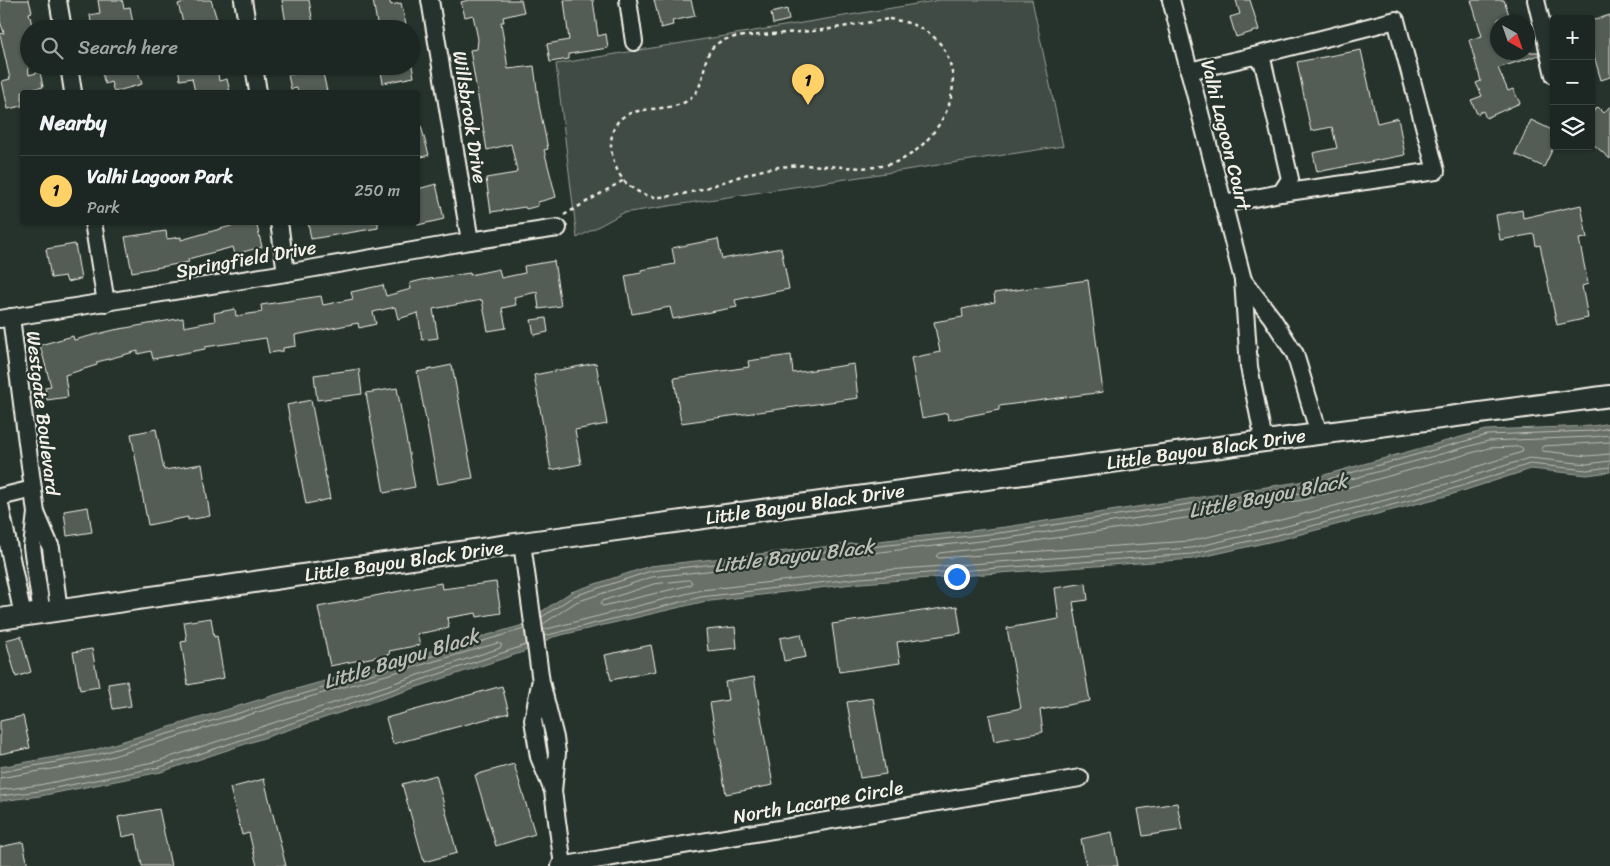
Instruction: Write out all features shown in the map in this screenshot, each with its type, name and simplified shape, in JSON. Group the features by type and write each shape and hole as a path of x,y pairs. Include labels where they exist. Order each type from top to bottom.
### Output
{"main road":[{"name":"Little Bayou Black Drive","path":"0,619 1264,441 1610,396"}],"street":[{"path":"58,0 61,20"},
{"path":"243,0 246,20"},
{"name":"Willsbrook Drive","path":"430,0 470,241"},
{"path":"628,0 634,42"},
{"name":"Valhi Lagoon Court","path":"1171,0 1243,280 1249,367 1264,441"},
{"path":"1536,0 1550,60"},
{"path":"1189,71 1396,20 1436,171 1281,193 1224,204"},
{"path":"1254,56 1263,62 1290,178 1281,193"},
{"path":"70,75 73,90"},
{"path":"255,75 258,90"},
{"name":"Springfield Drive","path":"5,318 286,273 470,241 559,223"},
{"path":"93,225 106,303"},
{"path":"279,225 286,273"},
{"name":"Valhi Lagoon Court","path":"1243,280 1272,318 1295,354 1319,434"},
{"name":"Westgate Boulevard","path":"5,318 36,513 32,548 41,614"},
{"path":"0,496 33,489"},
{"path":"0,505 41,614"},
{"path":"522,544 539,654 541,682 532,720 538,757 553,791 562,866"},
{"name":"North Lacarpe Circle","path":"562,866 1080,778"}],"path":[{"path":"889,19 915,25 928,32 947,55 954,83 947,111 930,138 900,160 864,169 823,165 779,167 740,175 689,194 658,198 645,195 632,188 624,180 614,162 611,149 614,131 619,122 635,110 673,107 685,103 694,95 699,85 708,52 722,40 824,30 889,19"},
{"path":"559,223 624,180"}],"shaded area":[{"path":"940,0 1032,0 1063,146 623,213 577,238 556,64"}],"water":[{"name":"Little Bayou Black","path":"1610,423 1610,472 1587,475 1531,469 1450,495 1282,539 1193,559 861,583 702,602 553,637 523,652 161,772 40,796 0,801 0,767 94,750 275,695 520,626 571,592 650,566 1006,527 1299,482 1486,430 1592,426"}],"building":[{"path":"0,0 29,0 32,12 29,13 31,20 20,20 20,75 41,75 43,87 33,90 20,90 20,106 8,109 2,81 10,79 0,34 4,33 0,21"},
{"path":"98,0 122,0 124,8 130,7 132,20 91,20 90,15 100,13"},
{"path":"190,0 211,0 217,20 182,20 178,4"},
{"path":"282,0 309,0 312,20 285,20"},
{"path":"373,0 389,0 391,5 401,3 405,20 376,20"},
{"path":"469,0 521,0 524,12 503,17 504,22 501,22 508,69 534,66 539,105 548,149 544,150 556,197 538,202 538,206 491,212 486,178 516,173 517,170 511,144 487,150 470,50 477,49 478,39 473,15 465,17 461,2"},
{"path":"564,0 593,0 598,36 606,34 608,48 569,54 569,59 550,62 547,44 569,40"},
{"path":"654,0 691,0 695,16 672,21 673,25 661,28"},
{"path":"1236,0 1250,0 1259,30 1236,37 1230,17 1240,14"},
{"path":"1471,0 1504,0 1509,15 1490,15 1490,60 1523,60 1498,68 1508,91 1513,89 1520,103 1486,118 1483,111 1477,114 1471,100 1482,96 1476,83 1481,81 1469,40 1482,36"},
{"path":"787,9 789,20 773,24 771,13"},
{"path":"1610,15 1610,77 1601,80 1595,60 1595,20"},
{"path":"1361,50 1377,123 1398,118 1405,155 1317,172 1313,153 1337,148 1332,127 1311,131 1297,62"},
{"path":"102,75 139,75 142,84 121,90 113,90 111,82 105,84"},
{"path":"179,75 218,75 219,81 227,79 230,90 195,90 192,78 180,80"},
{"path":"288,75 323,75 327,90 298,90 297,88 291,89"},
{"path":"382,75 414,75 414,77 383,83"},
{"path":"1610,106 1610,159 1595,146 1595,110 1598,107 1604,113"},
{"path":"1531,120 1550,129 1550,150 1552,150 1544,167 1515,154"},
{"path":"420,126 421,126 429,155 420,157"},
{"path":"436,184 444,219 420,225 420,188"},
{"path":"1581,205 1587,238 1579,239 1588,284 1582,286 1588,318 1557,325 1540,245 1536,246 1534,234 1500,240 1496,215 1522,210 1523,218"},
{"path":"234,225 257,225 262,247 235,254 233,247 188,259 189,262 132,272 125,237 166,231 167,239 181,237 181,240"},
{"path":"309,225 378,225 378,228 311,239"},
{"path":"718,239 722,259 781,248 789,289 735,300 737,307 673,319 670,307 632,314 625,276 641,273 641,270 675,264 672,248"},
{"path":"75,244 81,279 67,282 65,276 51,278 46,249"},
{"path":"554,261 561,306 539,309 537,292 514,297 516,305 502,308 506,328 488,331 482,300 433,309 438,338 422,340 418,313 398,319 395,307 373,312 376,324 359,328 358,323 295,335 296,346 283,348 283,351 269,353 266,338 205,347 205,349 153,359 151,351 138,354 138,351 97,362 97,365 65,375 68,397 47,400 45,387 51,386 40,345 73,336 74,340 114,330 183,318 184,327 215,321 214,313 235,309 236,316 262,312 261,305 321,296 323,305 353,299 351,292 383,285 386,296 411,289 410,283 422,280 470,273 470,275 499,269 501,278 525,273 524,266"},
{"path":"1088,280 1103,392 999,406 999,410 948,420 947,413 922,418 911,358 940,352 934,322 963,317 962,309 995,302 994,293"},
{"path":"546,318 548,332 534,335 531,320"},
{"path":"791,355 793,373 854,364 858,398 681,423 674,378 749,367 748,361"},
{"path":"596,363 607,424 575,430 581,464 551,470 534,375"},
{"path":"452,365 473,478 438,484 417,372"},
{"path":"359,369 362,394 317,400 314,375"},
{"path":"397,388 415,487 384,493 366,393"},
{"path":"311,400 330,499 306,504 287,405"},
{"path":"156,429 164,470 202,464 210,516 188,520 188,517 148,525 131,434"},
{"path":"88,507 92,532 67,536 64,511"},
{"path":"496,582 501,613 477,617 476,613 447,618 449,628 417,634 420,645 389,651 390,654 330,666 318,607 441,583 442,589"},
{"path":"1086,583 1088,600 1073,602 1090,701 1040,710 1043,732 994,741 989,715 1021,708 1007,628 1059,619 1055,588"},
{"path":"957,606 961,633 897,642 900,663 839,672 832,624"},
{"path":"211,618 214,637 217,636 224,678 188,685 181,642 187,641 184,622"},
{"path":"735,627 737,648 708,651 706,630"},
{"path":"801,634 806,657 784,661 780,638"},
{"path":"21,636 31,672 16,677 6,640"},
{"path":"651,645 656,671 611,680 605,655"},
{"path":"92,649 99,687 80,690 73,652"},
{"path":"754,677 773,785 726,794 710,703 728,700 725,682"},
{"path":"127,681 131,706 113,709 108,684"},
{"path":"502,686 509,713 393,744 386,718"},
{"path":"873,698 886,774 860,778 847,702"},
{"path":"23,716 30,748 0,754 0,721"},
{"path":"514,764 535,834 496,846 475,775"},
{"path":"436,775 457,853 424,862 402,784"},
{"path":"264,779 286,866 257,866 249,833 242,835 230,788"},
{"path":"1177,803 1182,830 1143,836 1138,809"},
{"path":"159,809 171,866 142,866 136,834 122,837 118,817"},
{"path":"1112,832 1118,866 1086,866 1081,839"},
{"path":"23,842 28,866 0,866 0,847"}],"place":[{"name":"Valhi Lagoon Park","path":"808,105"}]}
